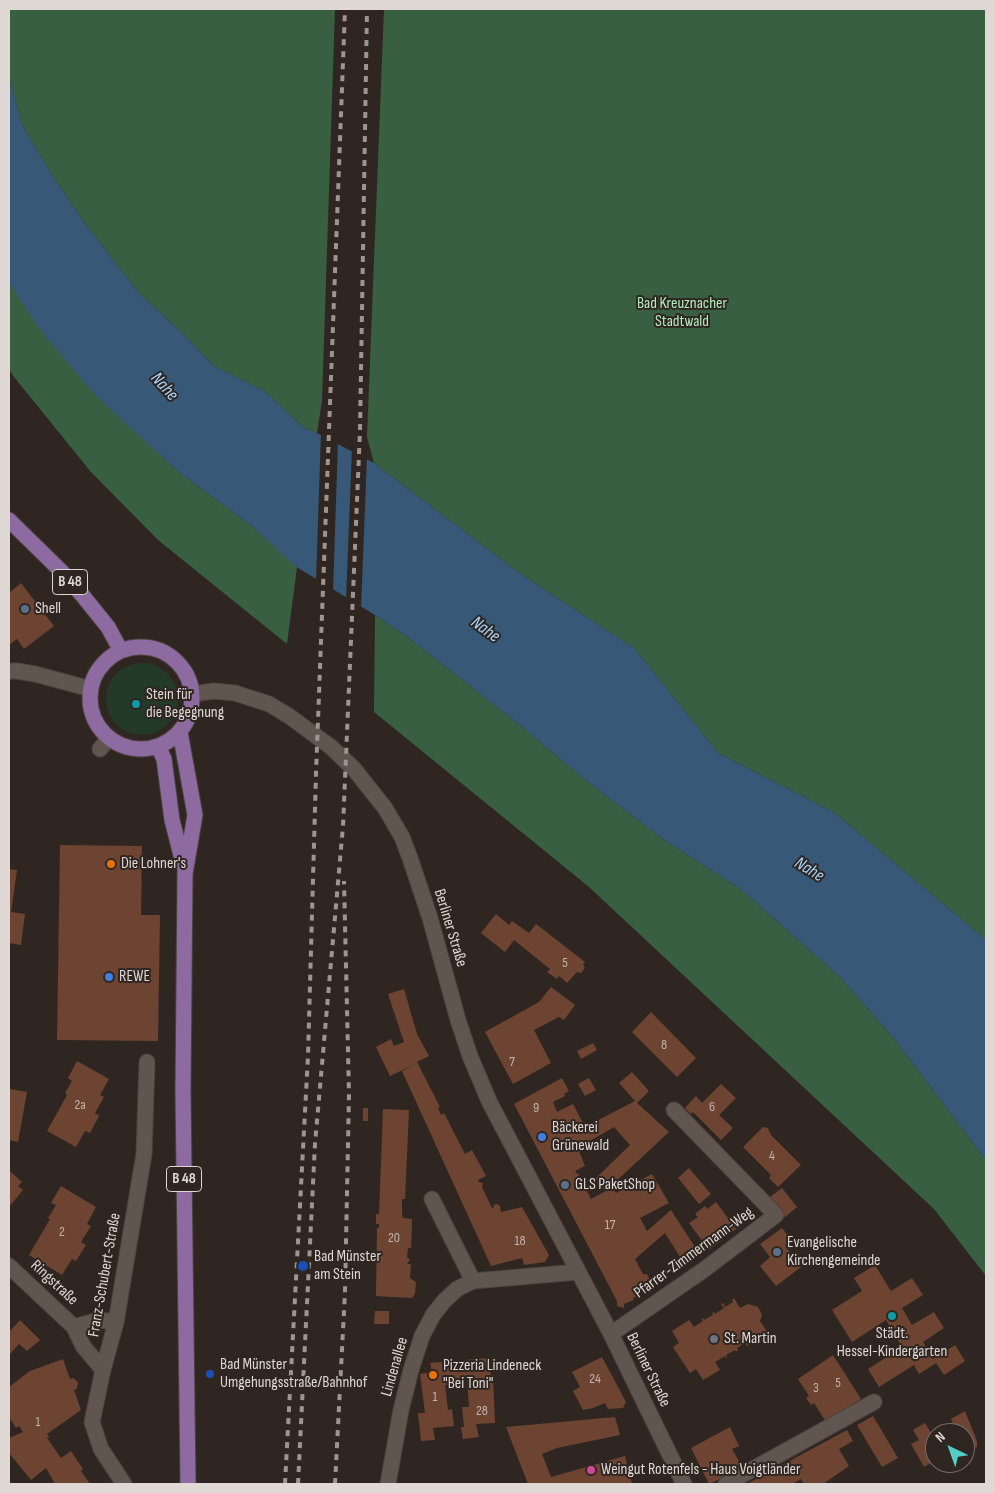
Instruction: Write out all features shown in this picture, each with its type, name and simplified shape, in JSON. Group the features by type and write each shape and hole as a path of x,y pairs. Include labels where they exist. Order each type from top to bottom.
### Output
{"main road":[{"name":"B 48","path":"9,520 61,571 83,596 108,626 121,651"},
{"path":"144,647 156,649 176,661 184,670 189,680 192,694 189,716 180,732 158,746 143,749 104,743 94,716 91,703 91,689 95,677 102,666 121,651 144,647"},
{"name":"B 48","path":"180,732 195,815 185,874 183,1091 188,1484"},
{"name":"B 48","path":"158,746 164,759 172,820 185,874"}],"street":[{"path":"9,671 34,674 91,689"},
{"name":"Berliner Straße","path":"192,694 214,691 235,692 269,704 332,747 354,769 385,808 402,836 410,858 430,918 458,1020 470,1056 489,1100 611,1334 684,1484"},
{"name":"Franz-Schubert-Straße","path":"124,1484 101,1449 92,1422 116,1322 144,1154 147,1062"},
{"name":"Pfarrer-Zimmermann-Weg","path":"611,1334 705,1269 776,1214 674,1110"},
{"path":"432,1199 474,1281 578,1272"},
{"name":"Ringstraße","path":"9,1266 74,1326 83,1346 103,1370"},
{"name":"Lindenallee","path":"388,1484 401,1410 422,1336 433,1315 444,1301 457,1289 474,1281"},
{"name":"Ringstraße","path":"74,1326 99,1320 116,1322"},
{"path":"726,1484 874,1402"}],"green space":[{"path":"9,9 335,9 322,401 317,433 304,428 264,391 214,366 138,292 83,221 50,172 22,125 9,77"},
{"name":"Bad Kreuznacher Stadtwald","path":"384,9 986,9 986,940 835,813 718,753 634,648 522,575 374,463 367,437"},
{"path":"9,283 98,397 179,472 252,526 297,567 287,644 158,540 91,472 14,377 9,369"},
{"path":"375,615 409,638 516,722 584,779 663,839 742,890 841,978 895,1040 986,1160 986,1276 934,1209 589,887 374,712"},
{"path":"142,663 162,669 172,679 178,699 172,719 162,729 142,735 122,729 112,719 106,699 112,679 122,669"}],"water":[{"name":"Nahe","path":"9,77 22,125 50,172 83,221 138,292 214,366 264,391 304,428 374,463 522,575 634,648 718,753 835,813 986,940 986,1160 895,1040 841,978 742,890 663,839 584,779 516,722 409,638 295,566 252,526 179,472 96,396 41,331 9,283"}],"pier":[{"path":"321,432 338,441 333,592 316,581"},
{"path":"352,448 367,456 361,609 346,600"}],"building":[{"name":"Shell","path":"21,583 54,626 24,649 17,639 9,645 9,593"},
{"name":"REWE","path":"60,845 142,846 141,915 160,915 158,1041 57,1040"},
{"path":"9,869 17,870 11,912 25,914 21,945 9,943"},
{"path":"496,914 509,925 512,921 529,933 536,924 585,962 583,964 585,968 581,973 577,972 567,983 559,976 557,979 547,972 550,969 514,940 505,952 481,933"},
{"path":"551,987 575,1005 564,1020 559,1017 534,1030 551,1063 513,1084 485,1032 539,1002"},
{"path":"404,989 417,1034 429,1056 417,1062 440,1107 438,1108 441,1115 444,1113 465,1154 472,1150 486,1176 478,1180 483,1183 482,1187 492,1208 494,1207 493,1205 497,1204 500,1206 501,1212 522,1207 549,1255 545,1262 524,1265 522,1258 491,1266 402,1071 415,1064 390,1076 376,1047 391,1039 394,1046 404,1042 388,994"},
{"path":"651,1012 696,1058 677,1077 632,1032"},
{"path":"593,1043 597,1050 581,1059 577,1051"},
{"path":"77,1061 109,1079 100,1095 104,1097 95,1113 99,1116 90,1133 85,1131 76,1147 47,1131 67,1095 65,1093 72,1081 68,1078"},
{"path":"632,1072 649,1091 637,1103 669,1132 611,1186 616,1193 652,1174 669,1203 640,1218 647,1231 671,1210 697,1250 682,1260 665,1233 635,1259 643,1274 647,1274 652,1284 639,1292 640,1295 633,1298 634,1300 624,1304 624,1308 617,1306 617,1301 514,1104 562,1078 569,1091 564,1094 565,1096 553,1102 557,1112 573,1104 585,1127 635,1101 619,1083","holes":["614,1127 630,1145 594,1180 606,1191 591,1199 578,1173 575,1171 585,1166 579,1151 583,1149 583,1145"]},
{"path":"589,1078 596,1090 585,1096 578,1084"},
{"path":"721,1084 736,1098 719,1115 733,1128 721,1140 693,1112 691,1114 685,1108 696,1096 702,1103"},
{"path":"10,1089 27,1092 18,1142 9,1140"},
{"path":"363,1108 368,1108 368,1121 363,1121"},
{"path":"383,1109 409,1110 405,1199 402,1199 402,1213 403,1218 412,1219 412,1227 410,1227 412,1228 411,1248 408,1248 407,1257 410,1260 407,1264 411,1264 410,1278 416,1282 415,1294 412,1298 376,1296 377,1228 379,1228 379,1224 376,1224 376,1214 379,1214"},
{"path":"763,1127 768,1128 771,1135 801,1165 778,1187 769,1178 771,1175 743,1147"},
{"path":"689,1168 711,1194 699,1204 678,1178"},
{"path":"9,1170 22,1182 18,1186 23,1190 9,1207"},
{"path":"61,1186 96,1207 87,1224 91,1226 81,1242 86,1245 76,1261 72,1259 62,1275 29,1255 50,1219 48,1218 56,1205 51,1203"},
{"path":"782,1188 797,1207 785,1217 770,1197"},
{"path":"716,1202 736,1229 709,1250 689,1223 698,1217 695,1214 705,1206 707,1209"},
{"name":"Evangelische Kirchengemeinde","path":"782,1228 792,1241 785,1246 801,1267 776,1286 760,1266 770,1257 760,1244"},
{"path":"875,1265 891,1291 912,1278 923,1295 902,1308 912,1325 934,1312 944,1328 923,1342 933,1359 955,1345 965,1361 944,1375 936,1363 919,1374 914,1365 879,1387 868,1369 902,1347 886,1320 852,1342 832,1310 862,1291 854,1278"},
{"name":"St. Martin","path":"734,1298 740,1308 748,1304 758,1307 762,1315 760,1321 770,1336 760,1343 755,1337 747,1342 749,1345 747,1346 745,1343 737,1348 736,1352 735,1350 726,1355 726,1358 725,1356 715,1362 720,1370 703,1380 696,1369 690,1373 673,1347 679,1343 672,1331 689,1320 694,1327 703,1321 701,1319 703,1318 704,1320 713,1315 712,1313 714,1312 715,1314 724,1308 721,1304 723,1303 725,1307 733,1302"},
{"path":"375,1311 389,1311 389,1324 374,1324"},
{"path":"20,1320 40,1340 27,1351 19,1344 9,1355 9,1332"},
{"path":"833,1355 861,1399 826,1422 814,1403 811,1405 806,1398 809,1396 798,1379"},
{"path":"602,1357 626,1402 623,1408 608,1409 605,1403 583,1410 573,1391 580,1387 572,1372"},
{"path":"489,1358 491,1376 493,1376 495,1423 476,1424 479,1437 463,1439 461,1427 464,1427 462,1407 469,1407 467,1378 459,1378 460,1384 445,1385 448,1410 452,1409 454,1426 433,1428 435,1440 421,1441 418,1413 425,1413 420,1374 432,1372 430,1363"},
{"path":"63,1359 70,1379 73,1378 78,1382 77,1389 74,1390 81,1410 47,1434 49,1437 47,1438 61,1458 71,1451 90,1484 55,1484 46,1468 31,1480 9,1453 9,1438 23,1432 19,1426 16,1428 9,1417 9,1387 30,1371"},
{"path":"965,1411 970,1423 953,1423 951,1419"},
{"path":"873,1416 898,1458 882,1467 857,1425"},
{"path":"615,1417 620,1435 557,1448 542,1454 551,1477 625,1456 632,1484 528,1484 506,1427"},
{"path":"925,1423 924,1467 911,1444 919,1440 913,1430"},
{"path":"730,1427 739,1446 732,1449 743,1468 709,1484 691,1448"},
{"path":"847,1430 853,1441 839,1449 849,1466 823,1484 804,1484 801,1479 792,1484 747,1484"},
{"path":"975,1436 977,1441 977,1447 975,1448"}],"railway":[{"path":"285,1484 308,1056 316,773 345,9"},
{"path":"298,1484 315,1144 343,826 360,431 367,9"},
{"path":"335,1484 345,1292 349,1094 344,881"}],"place":[{"name":"Shell","path":"25,609"},
{"name":"Stein für die Begegnung","path":"136,704"},
{"name":"Die Lohner's","path":"111,864"},
{"name":"REWE","path":"109,977"},
{"name":"Bäckerei Grünewald","path":"542,1137"},
{"name":"GLS PaketShop","path":"565,1185"},
{"name":"Evangelische Kirchengemeinde","path":"777,1252"},
{"name":"Bad Münster am Stein","path":"303,1266"},
{"name":"Städt. Hessel-Kindergarten","path":"892,1316"},
{"name":"St. Martin","path":"714,1339"},
{"name":"Bad Münster Umgehungsstraße/Bahnhof","path":"210,1374"},
{"name":"Pizzeria Lindeneck \"Bei Toni\"","path":"433,1375"},
{"name":"Weingut Rotenfels - Haus Voigtländer","path":"591,1470"}]}
